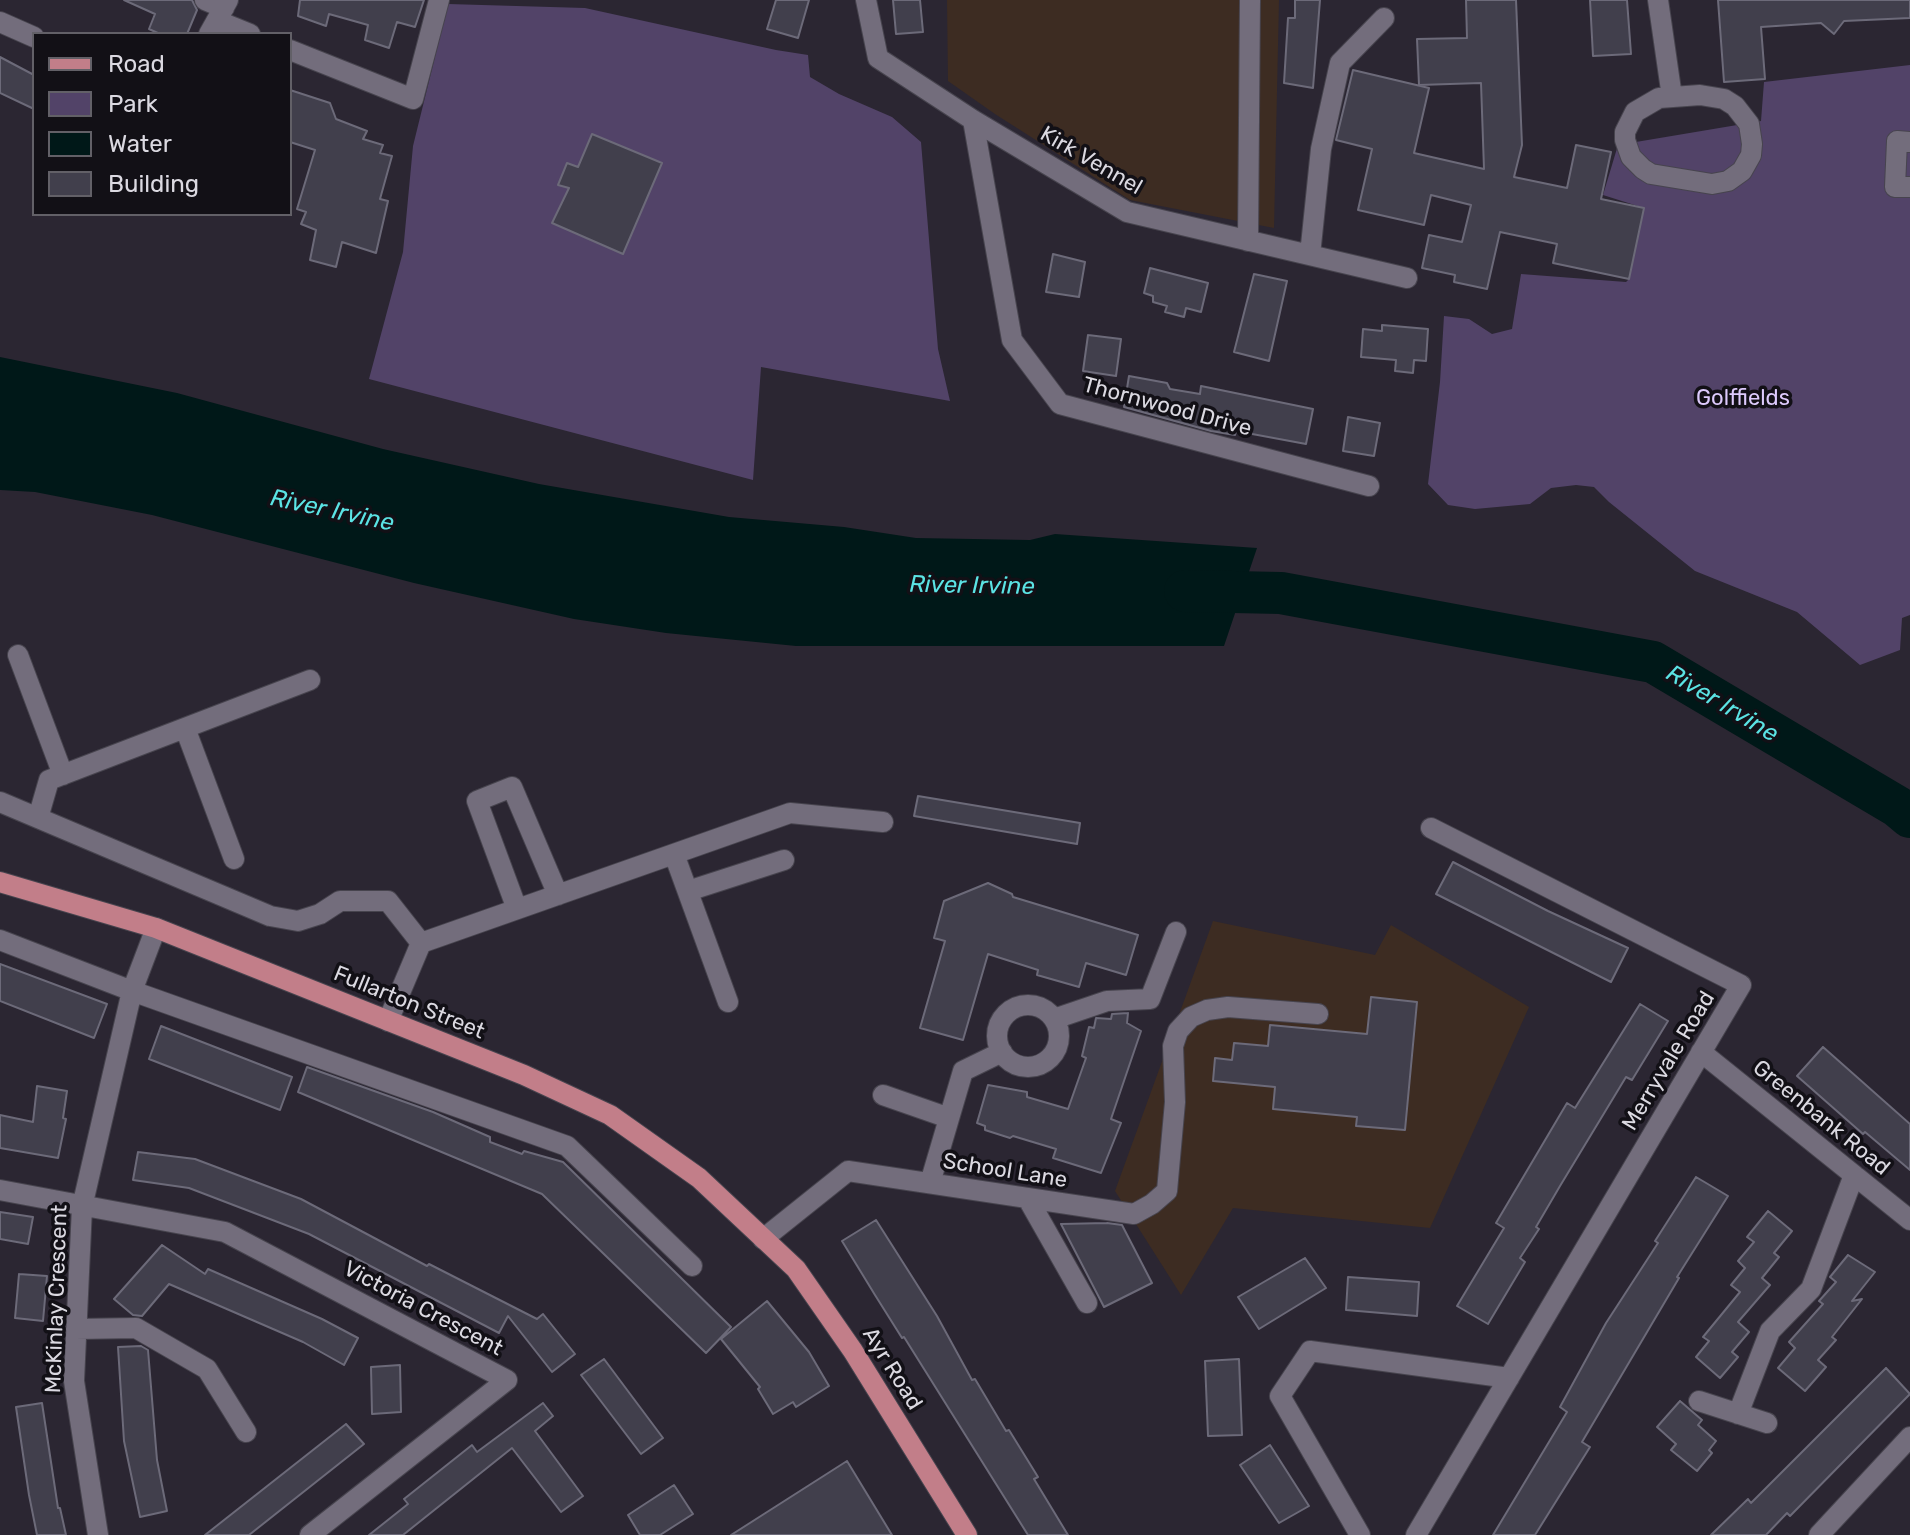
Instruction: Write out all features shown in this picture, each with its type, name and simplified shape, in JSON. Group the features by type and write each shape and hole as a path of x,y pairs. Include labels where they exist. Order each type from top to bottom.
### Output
{"main road":[{"name":"Fullarton Street","path":"0,882 156,928 524,1075 610,1115 699,1178 763,1239"},
{"name":"Ayr Road","path":"763,1239 796,1269 853,1351 967,1535"}],"street":[{"path":"292,51 413,99 439,0"},
{"name":"Kirk Vennel","path":"866,0 878,58 973,120 1127,212 1407,278"},
{"path":"1248,241 1250,0"},
{"path":"1658,0 1672,97"},
{"path":"217,13 247,32"},
{"path":"1310,255 1321,149 1340,63 1384,18"},
{"path":"0,22 32,36"},
{"path":"1712,96 1735,106 1744,115 1752,134 1752,144 1747,165 1736,177 1720,184 1698,183 1651,174 1636,164 1625,140 1629,121 1650,101 1672,97 1712,96"},
{"name":"Thornwood Drive","path":"973,120 1012,340 1060,404 1369,486"},
{"path":"1910,142 1897,141 1895,187 1910,187"},
{"path":"18,655 63,775"},
{"path":"38,818 49,780 310,680"},
{"path":"185,728 234,859"},
{"path":"517,909 477,801 512,787 558,895"},
{"path":"0,802 270,916 298,921 320,914 340,901 388,901 421,943"},
{"path":"388,1021 421,943 790,813 883,822"},
{"name":"Merryvale Road","path":"1416,1535 1741,985 1431,828"},
{"path":"674,854 728,1002"},
{"path":"688,891 784,860"},
{"name":"McKinlay Crescent","path":"98,1535 74,1381 82,1207 132,991 156,928"},
{"path":"1054,1019 1107,1001 1150,999 1176,932"},
{"path":"0,940 132,991 567,1146 692,1266"},
{"path":"1037,1006 1054,1019 1059,1037 1052,1055 1045,1061 1026,1066 1017,1064 1002,1052 997,1031 1007,1013 1016,1007 1037,1006"},
{"name":"School Lane","path":"763,1239 848,1171 1134,1214 1167,1191 1175,1102 1173,1046 1178,1031 1191,1017 1207,1010 1228,1007 1318,1014"},
{"path":"930,1183 963,1071 1002,1052"},
{"name":"Greenbank Road","path":"1701,1052 1910,1220"},
{"path":"883,1095 949,1118"},
{"path":"1738,1414 1770,1331 1811,1289 1854,1175"},
{"path":"0,1190 82,1207"},
{"path":"1028,1199 1087,1303"},
{"name":"Victoria Crescent","path":"82,1207 225,1232 507,1380 310,1535"},
{"path":"76,1329 136,1328 207,1369 246,1432"},
{"path":"1360,1535 1280,1396 1310,1351 1509,1378"},
{"path":"1699,1401 1767,1423"},
{"path":"1819,1535 1910,1437"}],"shaded area":[{"path":"947,0 1279,0 1274,228 1130,200 995,114 948,81"},
{"path":"1213,921 1375,955 1391,925 1529,1007 1430,1228 1233,1208 1181,1295 1115,1191"}],"green space":[{"path":"448,4 585,8 808,55 810,77 839,94 892,117 921,142 938,349 950,401 761,367 753,480 369,379 403,252 413,146"},
{"name":"Golffields","path":"1910,65 1910,615 1902,618 1900,650 1860,665 1797,612 1695,571 1594,487 1576,485 1551,488 1530,504 1475,509 1448,505 1428,484 1444,316 1469,319 1492,334 1512,329 1521,274 1626,282 1629,279 1644,208 1603,195 1618,145 1761,121 1764,82"}],"water":[{"path":"0,357 177,393 383,449 539,484 729,517 844,527 916,538 1030,540 1055,534 1257,548 1224,646 796,646 666,633 574,619 414,583 152,515 35,492 0,490"}],"building":[{"path":"124,0 192,0 197,10 188,32 156,32 149,29 155,14"},
{"path":"300,0 424,0 415,27 397,22 389,48 365,40 368,25 329,14 326,26 298,16"},
{"path":"776,0 809,0 798,38 767,29"},
{"path":"893,0 920,0 923,32 896,34"},
{"path":"1295,0 1320,0 1313,88 1284,83 1288,18 1295,18"},
{"path":"1466,0 1516,0 1522,145 1514,177 1567,188 1576,145 1611,152 1601,199 1644,208 1629,279 1553,263 1557,244 1500,232 1487,289 1454,282 1455,275 1422,268 1429,235 1462,242 1471,205 1431,195 1424,225 1358,210 1372,149 1336,140 1353,70 1429,88 1414,153 1484,169 1481,83 1419,85 1417,39 1467,38"},
{"path":"1590,0 1627,0 1631,54 1593,56"},
{"path":"1718,0 1910,0 1910,18 1844,21 1834,34 1821,23 1761,27 1765,79 1724,82"},
{"path":"0,57 32,74 32,108 0,93"},
{"path":"292,91 330,103 336,119 367,131 363,139 383,145 380,153 392,156 380,199 388,201 376,253 342,242 336,267 310,260 316,230 301,224 306,212 297,209 315,150 292,143"},
{"path":"592,134 662,163 623,254 552,223 569,188 558,185 567,163 578,167"},
{"path":"1053,254 1085,262 1079,297 1046,292"},
{"path":"1150,268 1208,283 1201,312 1186,308 1184,317 1165,312 1167,306 1153,302 1153,296 1144,293"},
{"path":"1254,274 1287,281 1269,361 1234,352"},
{"path":"1382,325 1428,329 1426,361 1414,360 1413,373 1395,371 1396,360 1361,357 1363,329 1382,331"},
{"path":"1088,335 1121,339 1116,376 1083,371"},
{"path":"1129,376 1167,383 1170,389 1200,394 1201,386 1313,409 1306,444 1236,431 1235,435 1211,431 1124,407"},
{"path":"1348,417 1380,423 1374,456 1343,451"},
{"path":"918,796 1080,823 1077,844 914,816"},
{"path":"1453,862 1628,948 1611,982 1436,894"},
{"path":"988,883 1013,897 1138,935 1126,975 1086,963 1079,987 1037,975 1038,970 988,954 963,1040 920,1028 945,941 934,938 944,901"},
{"path":"0,964 107,1004 94,1038 0,1001"},
{"path":"1371,997 1417,1002 1405,1130 1356,1126 1357,1117 1273,1109 1275,1087 1213,1081 1215,1058 1232,1060 1234,1043 1268,1046 1270,1025 1367,1034"},
{"path":"1640,1004 1668,1021 1632,1080 1626,1077 1560,1186 1536,1227 1539,1229 1520,1258 1525,1262 1488,1324 1457,1306 1504,1228 1496,1223 1567,1103 1575,1108"},
{"path":"1128,1013 1127,1023 1141,1031 1111,1119 1121,1123 1101,1173 1053,1158 1056,1149 985,1130 985,1126 977,1123 988,1085 1027,1092 1027,1097 1068,1109 1086,1058 1082,1056 1089,1027 1094,1028 1096,1018 1111,1019 1112,1014"},
{"path":"161,1026 292,1077 280,1110 149,1059"},
{"path":"1823,1047 1910,1124 1910,1170 1797,1076"},
{"path":"307,1067 433,1112 490,1137 490,1142 522,1154 524,1151 563,1162 731,1327 706,1353 542,1194 298,1092"},
{"path":"37,1086 67,1091 63,1118 66,1119 58,1158 0,1148 0,1115 33,1122"},
{"path":"138,1152 195,1159 301,1199 427,1266 429,1264 537,1319 543,1314 575,1354 552,1372 508,1316 499,1333 309,1234 189,1188 133,1180"},
{"path":"1696,1177 1728,1196 1677,1277 1582,1442 1590,1447 1535,1535 1493,1535 1567,1412 1560,1407 1606,1323"},
{"path":"1768,1211 1792,1231 1774,1253 1779,1257 1762,1278 1770,1285 1738,1322 1749,1332 1732,1352 1738,1357 1720,1378 1696,1357 1709,1341 1703,1337 1740,1292 1731,1285 1745,1268 1738,1261 1754,1242 1747,1237"},
{"path":"0,1212 33,1217 28,1244 0,1239"},
{"path":"876,1220 937,1316 972,1380 975,1379 1038,1477 1034,1479 1068,1535 1028,1535 842,1241"},
{"path":"1061,1224 1122,1225 1152,1283 1104,1307"},
{"path":"162,1245 205,1274 208,1269 358,1338 344,1365 303,1342 169,1284 142,1316 133,1315 114,1299"},
{"path":"1848,1255 1875,1272 1852,1301 1862,1299 1832,1337 1836,1340 1818,1360 1826,1367 1805,1391 1778,1368 1795,1348 1789,1342 1823,1304 1819,1301 1836,1282 1830,1277"},
{"path":"1305,1258 1326,1288 1259,1329 1238,1297"},
{"path":"19,1274 47,1276 43,1321 15,1318"},
{"path":"1348,1277 1419,1282 1417,1316 1346,1310"},
{"path":"767,1301 809,1352 829,1386 796,1407 793,1402 773,1414 758,1389 760,1387 721,1339"},
{"path":"141,1346 148,1350 157,1460 167,1511 140,1517 124,1441 118,1347"},
{"path":"604,1359 663,1438 641,1454 581,1375"},
{"path":"1239,1359 1242,1435 1208,1436 1205,1361"},
{"path":"400,1365 401,1412 372,1414 371,1367"},
{"path":"1886,1368 1910,1394 1790,1516 1787,1513 1766,1535 1711,1535 1748,1499 1751,1503"},
{"path":"1680,1401 1702,1420 1698,1425 1716,1441 1709,1450 1712,1453 1697,1471 1671,1450 1676,1444 1657,1427"},
{"path":"42,1403 58,1508 66,1535 37,1535 29,1495 16,1407"},
{"path":"543,1403 553,1416 535,1431 583,1496 561,1512 512,1448 403,1535 369,1535 408,1504 404,1499 472,1445 477,1452"},
{"path":"346,1424 364,1444 249,1535 205,1535"},
{"path":"1270,1445 1309,1506 1279,1523 1240,1465"},
{"path":"847,1461 892,1535 731,1535"},
{"path":"674,1485 693,1514 660,1535 640,1535 628,1515"}],"waterway":[{"name":"River Irvine","path":"1185,591 1281,593 1653,662 1910,817"}]}
